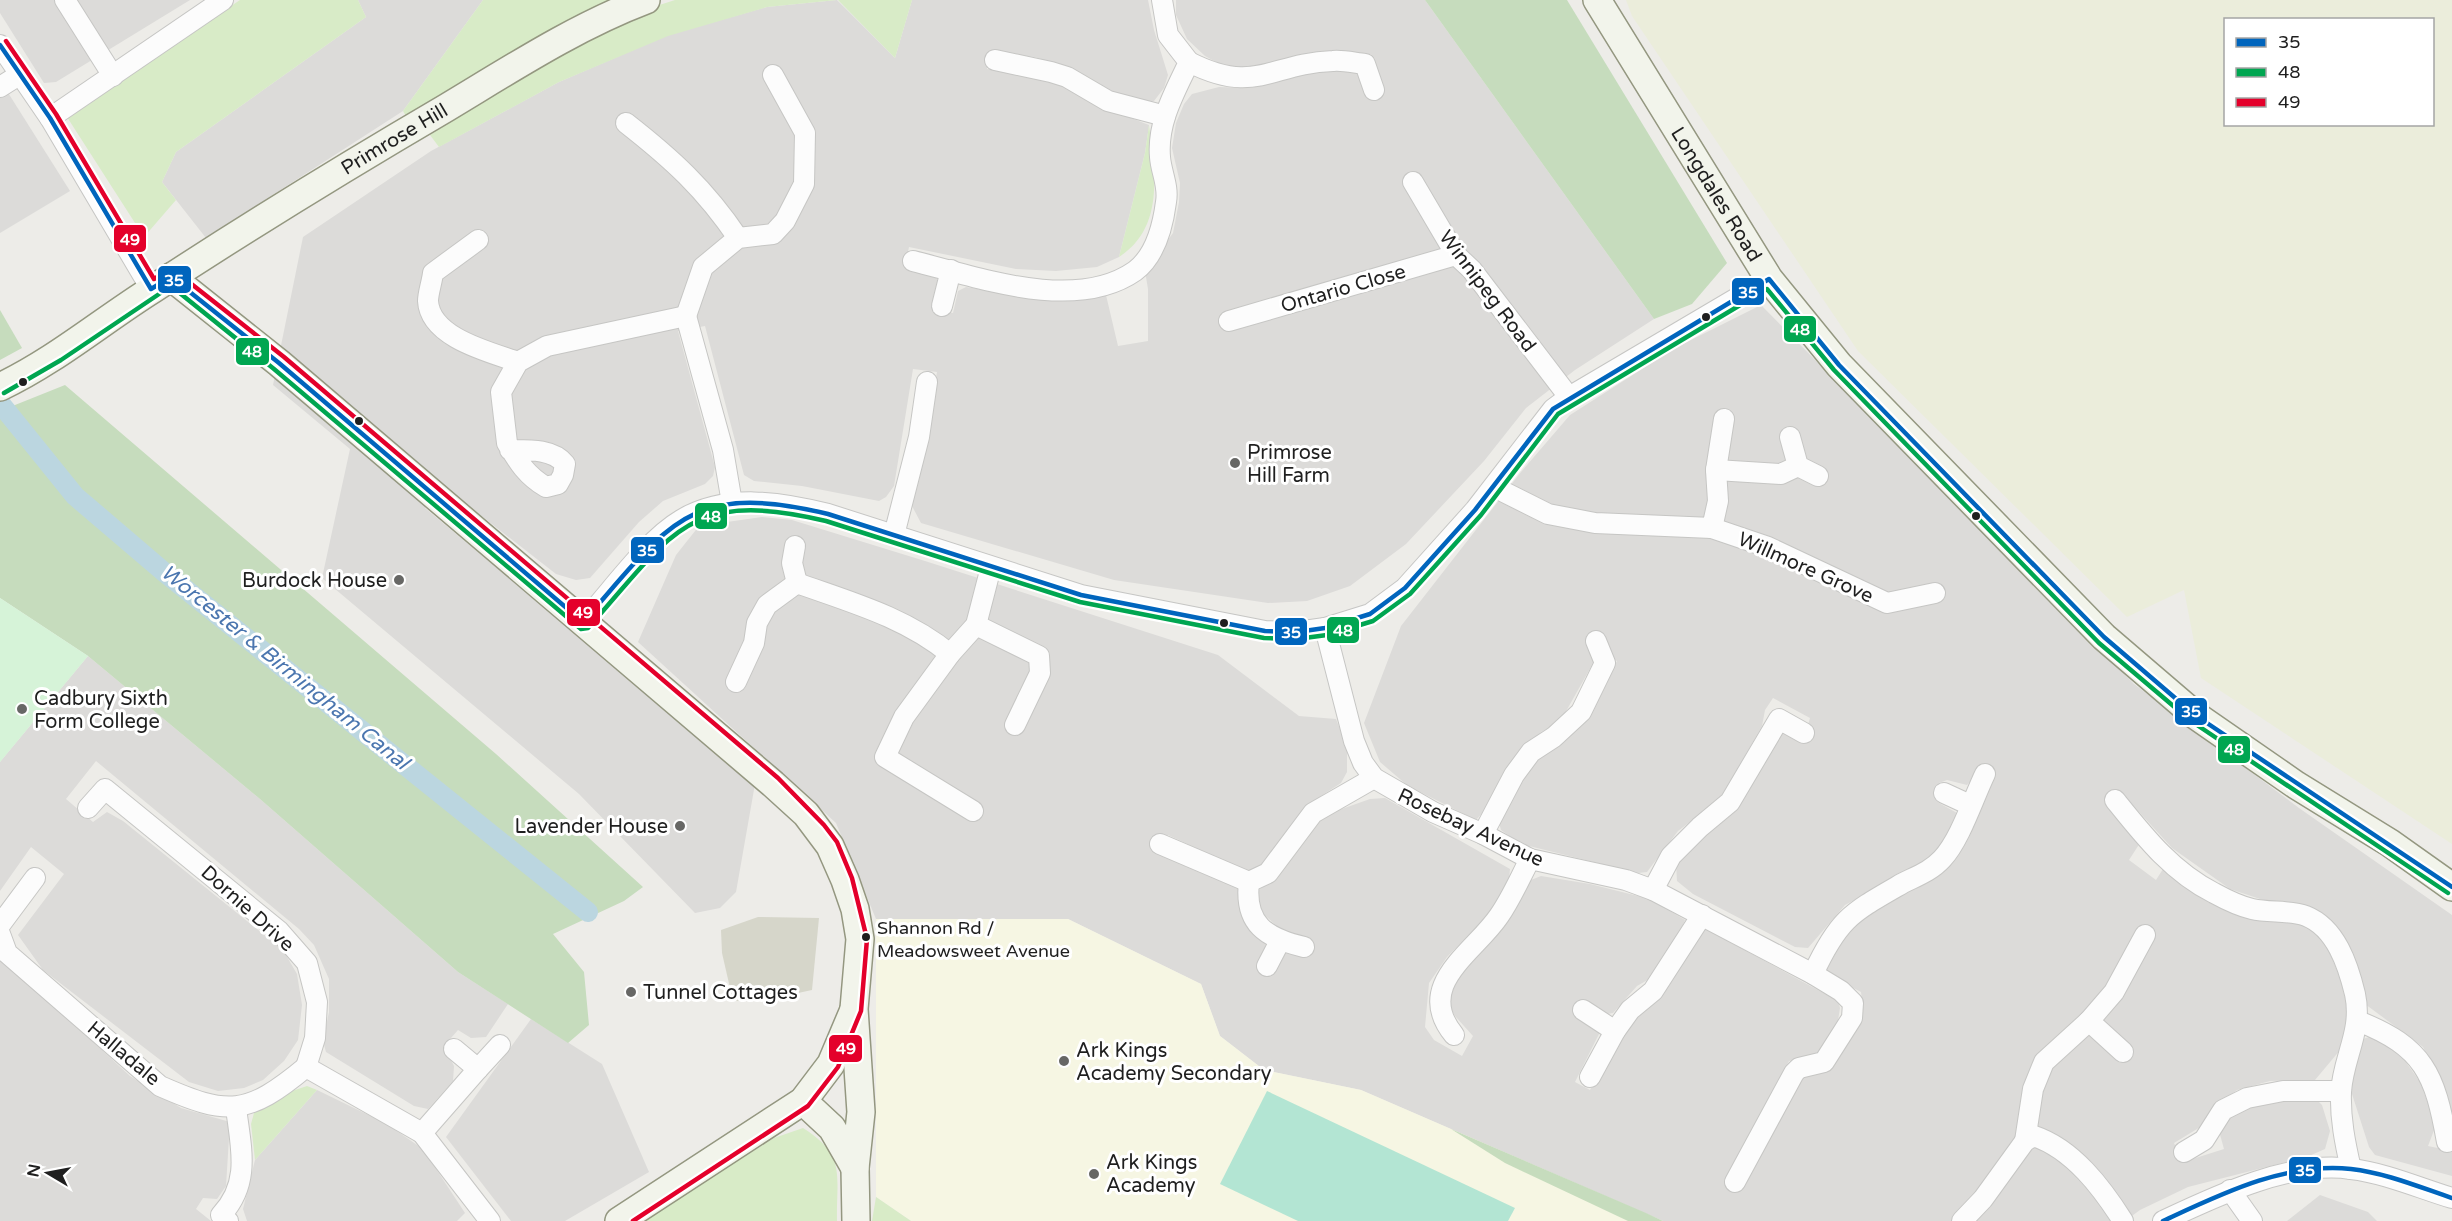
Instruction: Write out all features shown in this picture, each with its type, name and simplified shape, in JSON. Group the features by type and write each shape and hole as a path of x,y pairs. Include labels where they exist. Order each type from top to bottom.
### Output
{"street":[{"path":"65,0 113,76"},
{"path":"50,118 223,0"},
{"name":"Primrose Hill","path":"2,386 57,354 161,283 313,187 606,15 646,0"},
{"path":"1162,0 1168,35 1189,62 1210,72 1247,79 1334,61 1365,64 1374,90"},
{"name":"Longdales Road","path":"1597,0 1769,279 1839,365 2104,636 2195,715 2296,785 2390,843 2452,887"},
{"path":"0,45 161,283 279,363 773,783 806,814 830,846 849,890 860,939 854,1009 861,1112 855,1168 856,1221"},
{"path":"995,60 1051,72 1066,77 1108,101 1165,116"},
{"path":"913,261 1019,287 1070,291 1104,285 1136,270 1160,234 1167,200 1167,187 1160,158 1165,116 1189,62"},
{"path":"0,87 19,75"},
{"path":"732,503 723,450 686,316 703,267 738,238 773,234 785,221 804,184 805,133 773,75"},
{"path":"626,123 675,161 716,206 738,238"},
{"name":"Winnipeg Road","path":"1413,182 1456,255 1472,270 1569,397"},
{"path":"478,240 434,273 428,301 440,327 468,344 518,362"},
{"name":"Ontario Close","path":"1229,321 1456,255"},
{"path":"942,306 951,270"},
{"path":"583,622 652,544 681,520 732,503 794,505 1081,594 1265,631 1297,632 1325,628 1370,614 1389,602 1445,545 1494,487 1553,409 1569,397 1769,279"},
{"path":"510,450 507,443 501,392 518,362 546,346 686,316"},
{"path":"894,535 919,437 927,382"},
{"name":"Willmore Grove","path":"1712,528 1718,501 1716,470 1724,419"},
{"path":"1790,437 1798,466 1818,476"},
{"path":"1716,470 1781,474 1798,466"},
{"name":"Willmore Grove","path":"1494,487 1548,514 1595,523 1712,528 1768,547 1887,603 1935,592"},
{"path":"795,546 792,563 797,583"},
{"path":"973,811 885,757 904,717 950,654 976,625 991,567"},
{"path":"797,583 879,611 930,638 950,654"},
{"path":"736,682 754,643 757,623 767,605 797,583"},
{"path":"976,625 1039,656 1040,673 1015,725"},
{"name":"Rosebay Avenue","path":"1325,628 1354,741 1363,764 1374,778 1433,812 1483,834 1530,860 1626,880 1653,890 1813,974 1841,991 1853,1003 1852,1018 1824,1062 1799,1068 1794,1073 1736,1182"},
{"path":"1483,834 1514,775 1531,752 1554,737 1581,712 1605,663 1596,641"},
{"path":"1653,890 1671,856 1700,827 1730,802 1779,719 1804,732"},
{"path":"1813,974 1829,940 1844,920 1873,900 1928,871 1943,859 1985,774"},
{"path":"1160,844 1249,882 1268,873 1313,813 1374,778"},
{"name":"Dornie Drive","path":"88,808 105,789 279,931 307,963 317,1002 315,1038 306,1067"},
{"path":"1944,793 1970,805"},
{"path":"2115,800 2155,849 2178,870 2212,892 2250,909 2305,916 2331,934 2342,956 2355,995 2358,1021 2341,1091 2343,1131 2351,1168"},
{"path":"1455,1035 1448,1028 1439,1002 1446,979 1469,947 1498,917 1530,860"},
{"path":"0,925 35,878"},
{"path":"1249,882 1247,900 1250,915 1258,925 1280,941 1304,946"},
{"path":"1590,1077 1630,1010 1653,991 1702,915"},
{"name":"Halladale","path":"0,934 7,953 160,1086 201,1104 236,1108 263,1098 306,1067"},
{"path":"2025,1141 2033,1089 2044,1062 2089,1021 2114,992 2145,935"},
{"path":"1267,966 1280,941"},
{"path":"619,1221 803,1101 831,1064 854,1009"},
{"path":"1583,1010 1616,1031"},
{"path":"2089,1021 2123,1052"},
{"path":"2358,1021 2395,1037 2408,1046 2424,1065 2441,1110 2447,1142"},
{"path":"422,1133 500,1045"},
{"path":"454,1049 478,1069"},
{"path":"831,1064 860,1082"},
{"path":"306,1067 422,1133 490,1221"},
{"path":"2184,1152 2204,1140 2223,1110 2247,1098 2283,1091 2341,1091"},
{"path":"803,1101 832,1128 855,1168"},
{"path":"228,1221 221,1215 234,1200 243,1163 236,1108"},
{"path":"839,1140 861,1112"},
{"path":"1962,1221 1983,1199 2025,1141 2034,1136 2051,1141 2102,1188 2123,1221"},
{"path":"2163,1221 2230,1190 2308,1170 2351,1168 2452,1198"},
{"path":"2230,1190 2252,1221"}],"shaded area":[{"path":"0,0 190,0 56,82 44,83 0,13"},
{"path":"358,0 483,0 403,111 206,238 162,182 176,152 366,17"},
{"path":"837,0 895,58 912,0 1148,0 1154,30 1168,75 1164,88 1154,101 1142,104 1122,98 1065,67 1035,57 987,52 987,69 1012,71 1067,87 1087,101 1149,125 1145,153 1119,257 1097,267 1056,271 1016,269 909,247 905,266 935,273 938,283 931,309 953,313 958,291 966,287 994,292 1106,295 1118,346 1148,341 1148,289 1145,271 1173,233 1180,183 1172,148 1176,123 1184,104 1192,94 1219,87 1251,88 1334,67 1361,75 1382,93 1371,54 1255,69 1225,67 1205,56 1187,39 1176,15 1176,0 1425,0 1654,319 1575,370 1526,408 1484,461 1406,544 1350,586 1307,601 1268,603 1114,580 921,523 912,506 937,372 913,369 894,486 886,497 879,501 802,486 754,481 744,475 705,326 678,331 715,467 713,476 705,484 663,501 639,522 590,578 576,580 556,574 438,482 425,508 755,784 736,892 720,908 695,913 579,794 322,578 350,449 273,385 303,237 431,151 559,82 668,35 767,7"},
{"path":"1626,0 2452,0 2452,844 2201,678 2184,590 2127,617 1858,351 1632,16"},
{"path":"0,80 70,191 0,233"},
{"path":"1761,305 2134,684 2299,808 2452,915 2452,1116 2444,1090 2423,1047 2365,1004 2343,939 2278,905 2230,889 2172,848 2119,790 2105,804 2140,843 2129,860 2156,880 2163,869 2194,890 2303,923 2326,943 2341,981 2351,1022 2346,1043 2315,1080 2270,1081 2237,1090 2217,1105 2202,1126 2174,1143 2183,1162 2224,1149 2219,1131 2225,1117 2256,1100 2314,1097 2322,1105 2330,1131 2325,1149 2309,1156 2188,1187 2140,1210 2125,1221 1663,1221 1361,1090 1264,1070 1220,1036 1201,984 1068,919 876,919 836,823 638,642 676,555 699,526 762,517 792,520 1218,655 1299,716 1336,719 1347,747 1347,772 1341,783 1321,796 1299,817 1257,871 1250,873 1168,835 1159,852 1239,889 1240,908 1247,926 1262,935 1266,943 1262,963 1277,969 1284,953 1307,954 1309,940 1279,928 1259,910 1258,891 1273,879 1316,823 1336,811 1370,799 1385,798 1510,869 1509,879 1492,911 1447,957 1429,983 1425,1027 1434,1040 1462,1056 1473,1036 1455,1016 1448,1003 1447,988 1521,890 1531,880 1541,876 1590,884 1650,899 1685,920 1673,948 1651,978 1637,986 1613,1013 1602,1015 1602,1028 1575,1082 1590,1090 1629,1017 1699,932 1706,929 1838,1001 1840,1008 1837,1027 1821,1055 1789,1061 1731,1172 1800,1074 1813,1071 1862,1000 1861,992 1825,973 1849,927 1870,909 1947,868 1994,779 1979,772 1967,785 1947,780 1939,783 1936,797 1939,803 1957,813 1943,846 1923,865 1845,905 1808,948 1795,947 1693,894 1677,881 1676,863 1779,734 1789,732 1803,741 1810,718 1773,698 1765,710 1762,726 1720,799 1678,831 1647,872 1638,873 1521,844 1501,830 1498,819 1528,765 1600,694 1617,661 1600,651 1560,722 1541,732 1517,760 1476,820 1408,786 1380,762 1364,723 1401,626 1521,472 1570,415 1675,348"},
{"path":"88,656 260,799 458,972 508,1004 486,1037 471,1038 458,1030 444,1046 454,1066 453,1081 428,1109 414,1106 326,1052 323,1041 329,1012 329,979 314,945 299,929 96,761 66,799 93,822 107,812 123,821 283,950 297,974 302,1005 298,1040 284,1061 263,1080 244,1088 218,1091 189,1082 43,970 18,935 64,874 31,847 0,891 0,762"},
{"path":"758,917 819,918 812,990 761,1001 733,1001 722,953 721,930"},
{"name":"Ark Kings Academy Secondary","path":"876,919 1068,919 1201,984 1220,1036 1264,1070 1361,1090 1663,1221 911,1221 876,1197"},
{"path":"0,956 130,1076 181,1108 230,1122 226,1186 217,1199 203,1198 196,1209 211,1221 0,1221"},
{"path":"531,1019 602,1064 649,1172 565,1221 511,1221 446,1137"},
{"path":"2369,1037 2380,1039 2398,1051 2420,1082 2436,1125 2428,1146 2452,1151 2452,1176 2375,1155 2369,1147 2352,1094 2352,1081 2363,1039"},
{"path":"317,1090 385,1123 423,1149 465,1213 457,1221 247,1221 243,1209 255,1160"},
{"path":"2320,1195 2368,1212 2377,1221 2287,1221"}],"green space":[{"path":"240,0 358,0 366,17 176,152 162,182 176,200 144,237 67,117"},
{"path":"483,0 610,0 532,40 407,118 403,111"},
{"path":"675,0 837,0 767,7 668,36 559,82 439,147 427,131 579,40 642,11"},
{"path":"838,0 912,0 895,58"},
{"path":"1425,0 1567,0 1727,263 1692,304 1654,319"},
{"path":"1149,125 1154,197 1144,230 1134,245 1119,257 1145,153"},
{"path":"0,310 22,348 0,360"},
{"path":"65,385 496,754 643,887 624,901 553,934 584,972 589,1025 568,1043 458,972 260,799 88,656 0,598 0,411"},
{"name":"Cadbury Sixth Form College","path":"0,598 88,656 0,762"},
{"path":"307,1086 317,1090 255,1160 251,1124 254,1113 289,1092"},
{"path":"1267,1091 1515,1208 1508,1221 1298,1221 1220,1184"},
{"path":"803,1128 827,1148 833,1158 837,1179 837,1221 641,1221 774,1138"},
{"path":"1451,1129 1663,1221 1628,1221 1505,1163"},
{"path":"876,1197 911,1221 872,1221"}],"waterway":[{"name":"Worcester & Birmingham Canal","path":"0,403 75,496 164,572 588,912"}],"transit line":[{"name":"49","path":"6,41 56,114 154,279 169,270 175,271 284,357 778,778 824,825 837,842 852,878 867,939 861,1011 838,1067 808,1106 633,1221"},
{"name":"35","path":"0,45 50,118 151,289 171,277 279,363 583,622 637,560 684,519 711,508 742,503 780,505 828,514 1081,595 1265,631 1297,632 1325,628 1370,614 1405,588 1475,510 1553,409 1769,279 1839,365 2104,637 2195,715 2452,887"},
{"name":"48","path":"4,393 61,360 171,286 274,369 581,629 588,628 641,567 664,544 686,527 712,516 742,511 779,512 826,521 1080,602 1264,638 1297,639 1327,635 1373,621 1410,594 1481,515 1558,414 1767,289 1834,370 2099,643 2191,721 2448,893"},
{"name":"35","path":"2163,1221 2254,1182 2302,1170 2326,1168 2351,1169 2377,1174 2452,1198"}],"place":[{"name":"Primrose Hill Farm","path":"1235,463"},
{"name":"Burdock House","path":"399,580"},
{"name":"Cadbury Sixth Form College","path":"22,709"},
{"name":"Lavender House","path":"680,826"},
{"name":"Shannon Rd / Meadowsweet Avenue","path":"866,937"},
{"name":"Tunnel Cottages","path":"631,992"},
{"name":"Ark Kings Academy Secondary","path":"1064,1061"},
{"name":"Ark Kings Academy","path":"1094,1174"}]}
